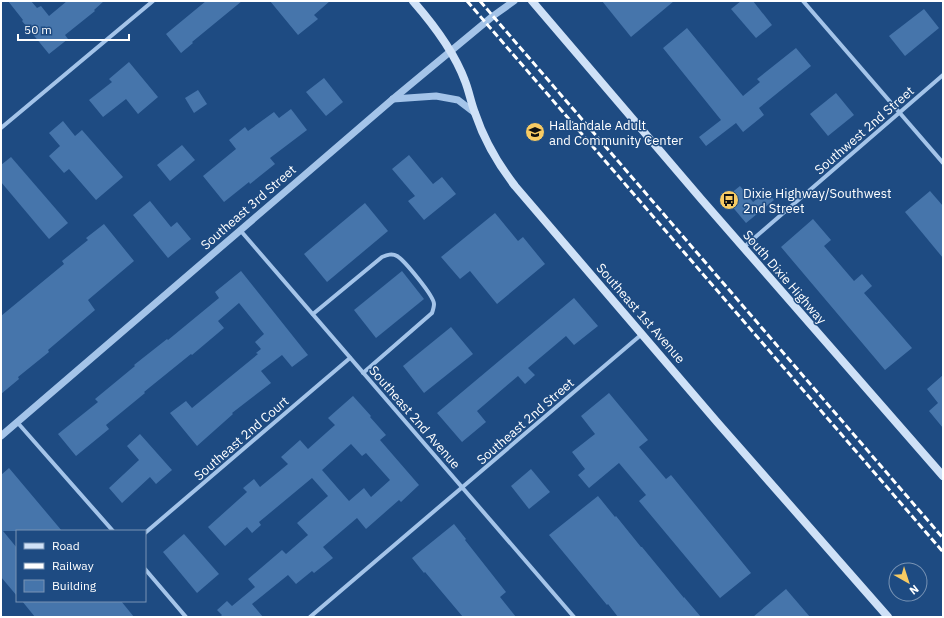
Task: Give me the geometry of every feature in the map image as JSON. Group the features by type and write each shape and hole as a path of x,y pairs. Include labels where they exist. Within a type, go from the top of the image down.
{"main road":[{"name":"Southeast 1st Avenue","path":"413,1 424,13 450,50 465,81 482,133 506,175 886,616"},
{"name":"South Dixie Highway","path":"532,1 943,476"}],"street":[{"path":"1,128 153,1"},
{"name":"Southeast 3rd Street","path":"1,436 450,50 514,1"},
{"path":"803,1 943,163"},
{"name":"Southwest 2nd Street","path":"744,247 943,75"},
{"path":"393,99 436,96 458,100 475,113"},
{"name":"Southeast 2nd Avenue","path":"240,230 574,617"},
{"path":"313,314 382,257 389,254 395,255 410,268 431,296 434,304 432,313 363,373"},
{"name":"Southeast 2nd Street","path":"310,617 316,615 643,334"},
{"name":"Southeast 2nd Court","path":"146,532 350,358"},
{"path":"18,422 112,530"},
{"path":"146,570 186,617"}],"building":[{"path":"8,1 31,1 37,8 41,6 49,16 67,1 104,1 94,10 95,11 65,35 68,39 49,54"},
{"path":"206,1 242,1 192,42 193,43 181,53 166,34"},
{"path":"270,1 330,1 314,15 318,19 298,35"},
{"path":"602,1 674,1 631,37"},
{"path":"741,1 753,1 772,25 756,38 731,9"},
{"path":"924,9 939,28 905,56 889,36"},
{"path":"687,28 743,96 760,82 757,79 796,48 811,66 759,108 764,115 743,132 736,123 706,146 699,137 721,120 663,48"},
{"path":"129,62 158,97 138,114 126,99 103,117 89,100 112,82 109,79"},
{"path":"324,78 343,102 326,116 306,92"},
{"path":"198,90 207,104 194,113 185,98"},
{"path":"836,93 854,115 828,136 810,114"},
{"path":"291,109 307,130 270,158 275,164 224,202 203,176 236,149 229,140 245,127 248,131 274,112 279,118"},
{"path":"63,121 75,136 82,130 123,177 96,200 69,169 64,173 49,156 60,146 49,133"},
{"path":"182,145 195,160 170,181 157,165"},
{"path":"409,155 433,184 442,177 456,194 424,220 408,201 415,196 392,169"},
{"path":"11,157 68,223 49,239 1,182 1,165"},
{"path":"740,186 753,202 767,191 774,200 746,223 725,198"},
{"path":"930,191 943,206 943,258 905,212"},
{"path":"150,201 171,227 177,222 191,239 168,258 133,215"},
{"path":"365,203 388,231 327,282 304,254"},
{"path":"495,213 518,241 523,237 545,264 497,304 470,271 460,279 441,257"},
{"path":"813,219 831,240 824,246 854,281 862,274 872,286 864,293 912,348 885,370 781,247"},
{"path":"104,224 134,261 88,300 95,310 48,350 49,352 18,377 19,379 1,394 1,316 64,264 62,261 88,240 86,238"},
{"path":"241,271 308,355 292,367 282,355 261,371 271,383 232,413 233,414 197,446 170,413 186,401 192,408 258,354 256,353 261,349 255,342 264,334 239,303 218,321 224,328 144,392 145,393 106,425 109,429 76,456 58,434 98,402 95,399 135,366 134,365 167,339 168,340 219,298 215,292"},
{"path":"402,271 424,299 376,338 354,310"},
{"path":"574,298 598,326 574,345 566,336 528,368 535,375 525,384 518,376 477,411 486,422 462,442 437,413"},
{"path":"451,327 473,354 424,393 403,366"},
{"path":"943,375 943,428 929,411 938,403 927,389"},
{"path":"609,393 648,440 639,447 666,479 671,475 751,573 720,598 639,501 646,495 619,463 589,488 578,475 585,469 572,452 595,434 581,416"},
{"path":"353,396 386,435 380,440 419,485 401,502 399,500 366,529 357,518 323,547 333,558 314,573 312,571 296,584 288,575 252,604 263,617 220,617 222,615 217,610 227,601 232,606 255,587 248,579 282,550 286,554 308,535 297,523 328,496 312,478 259,522 261,525 252,533 247,527 225,546 208,527 247,492 243,488 254,479 260,487 288,464 281,457 300,440 308,449 335,425 328,418","holes":["351,444 362,456 366,453 390,480 371,497 364,488 349,501 322,470"]},
{"path":"140,434 172,470 156,484 150,477 122,503 109,488 139,460 127,446"},
{"path":"9,468 61,530 3,531 16,547 16,595 1,577 1,475"},
{"path":"531,469 550,492 529,509 511,486"},
{"path":"598,496 701,617 618,617 608,604 607,605 549,535"},
{"path":"454,524 506,592 500,597 516,617 463,617 412,558"},
{"path":"184,534 219,574 197,593 163,552"},
{"path":"786,589 810,617 753,617"},
{"path":"23,602 122,602 134,617 35,617"}],"railway":[{"path":"467,1 943,552"},
{"path":"480,1 943,538"}],"place":[{"name":"Hallandale Adult and Community Center","path":"535,132"},
{"name":"Dixie Highway/Southwest 2nd Street","path":"729,200"}]}
